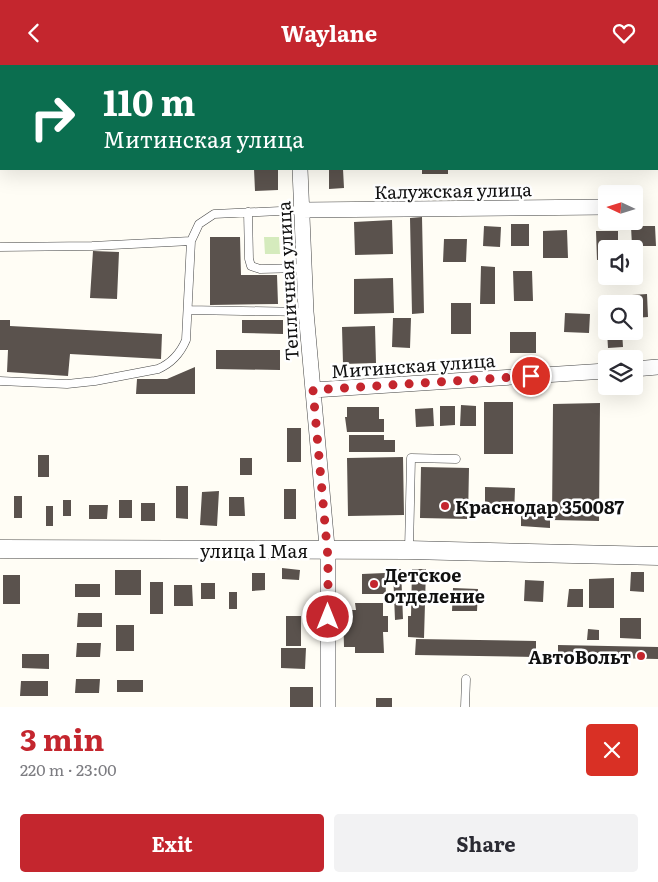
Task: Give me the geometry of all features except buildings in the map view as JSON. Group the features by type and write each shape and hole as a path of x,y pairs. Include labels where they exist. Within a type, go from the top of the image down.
{"street":[{"name":"Тепличная улица","path":"300,170 306,312 327,551 328,707"},
{"name":"Калужская улица","path":"301,210 598,207"},
{"path":"643,368 658,367"},
{"name":"Митинская улица","path":"313,396 598,372"},
{"name":"улица 1 Мая","path":"0,549 409,550 658,556"}],"lane":[{"path":"0,381 67,384 158,369 167,365 182,350 186,340 191,241 199,224 214,214 301,210"},
{"path":"248,212 249,259 252,266 260,269 303,269"},
{"path":"0,247 84,246 191,241"},
{"path":"188,310 306,312"},
{"path":"409,550 411,458 456,459"},
{"path":"466,679 466,707"}],"green space":[{"path":"264,237 279,237 280,254 265,254"}],"place":[{"name":"Краснодар 350087","path":"445,506"},
{"name":"Детское отделение","path":"374,584"},
{"name":"АвтоВольт","path":"641,656"}],"route":[{"path":"328,617 328,558 313,390 531,376"}]}
